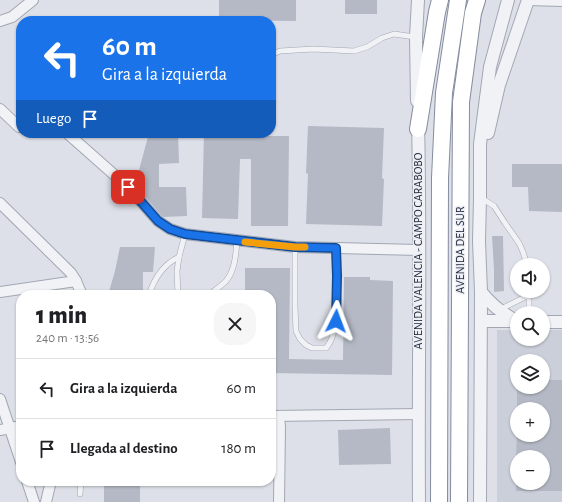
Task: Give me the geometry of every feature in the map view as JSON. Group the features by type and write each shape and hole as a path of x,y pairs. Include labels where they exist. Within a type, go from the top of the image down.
{"highway":[{"path":"418,129 440,0"},
{"name":"AVENIDA DEL SUR","path":"439,502 440,178 442,124 444,93 458,0"},
{"name":"AVENIDA DEL SUR","path":"459,502 461,102 473,13 477,0"}],"street":[{"path":"0,21 12,17 33,0"},
{"name":"AVENIDA VALENCIA - CAMPO CARABOBO","path":"418,0 416,37 419,250 419,502"},
{"path":"480,502 480,144 490,67 508,0"},
{"path":"480,167 499,85 528,0 562,1"},
{"path":"0,109 16,124"},
{"path":"73,138 128,187 158,221 170,229 185,234 295,247 419,250"},
{"path":"0,203 71,273 80,290"},
{"path":"0,292 76,281"},
{"path":"481,292 499,310 510,317"},
{"path":"481,321 510,321"},
{"path":"550,322 562,322"},
{"path":"0,399 5,429 16,452"},
{"path":"276,416 418,414"},
{"path":"5,429 16,427"},
{"path":"276,427 279,502"},
{"path":"29,486 34,502"},
{"path":"46,502 50,486"}],"lane":[{"path":"276,53 280,51 313,49 354,51 367,47 382,38 394,34 416,37"},
{"path":"480,198 494,206 519,243 525,258"},
{"path":"178,290 177,271 185,234"},
{"path":"215,290 227,280 233,268 237,241"},
{"path":"295,247 296,331 300,339 312,348 326,348 331,342 334,331 337,276 336,248"},
{"path":"151,290 159,272 172,260 179,257"},
{"path":"499,310 520,298"},
{"path":"80,494 81,486"}],"shaded area":[{"path":"497,330 510,330 510,346 550,346 550,330 562,330 562,502 497,502"}],"building":[{"path":"219,0 296,0 296,21 276,21 276,16 219,16"},
{"path":"345,0 377,0 377,14 345,14"},
{"path":"308,126 384,128 382,226 306,224"},
{"path":"276,136 289,136 288,226 251,226 251,159 240,159 238,219 202,218 204,138 276,138"},
{"path":"148,138 178,138 179,163 159,164 159,187 186,187 187,216 163,217 135,185"},
{"path":"512,164 562,164 562,212 529,211 528,187 512,187"},
{"path":"492,236 503,236 504,291 494,292"},
{"path":"120,247 155,247 153,272 143,272 143,290 109,290"},
{"path":"245,268 290,268 289,359 343,360 344,277 370,277 370,280 393,281 392,375 276,373 276,290 245,290"},
{"path":"550,380 562,380 562,491 516,491 550,490 550,450 516,450 517,442 550,442 550,402 517,402 517,394 550,394"},
{"path":"390,428 391,464 339,465 338,430"},
{"path":"104,486 140,486 140,502 104,502"}],"slow traffic":[{"path":"245,242 305,247"}],"route":[{"path":"128,187 158,221 170,229 185,234 295,247 336,248 336,321"}]}
